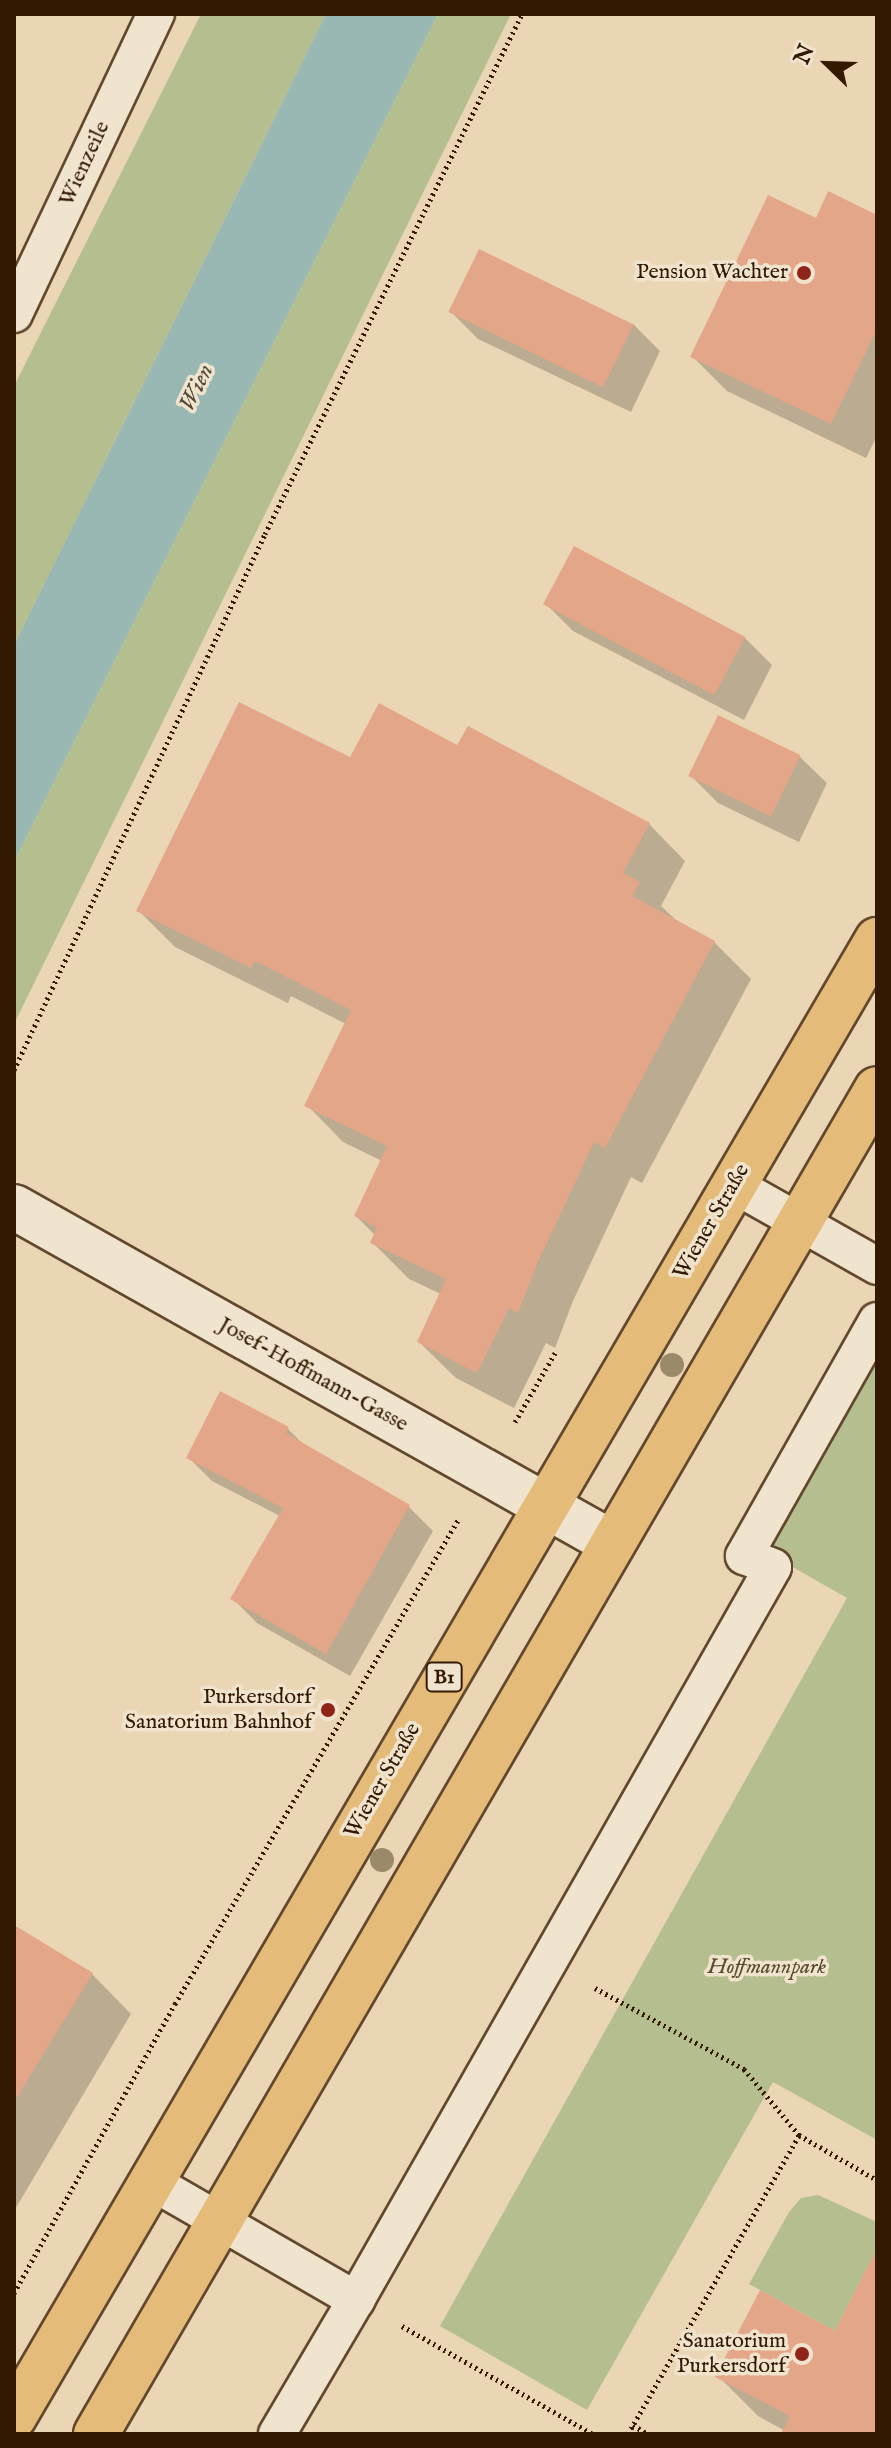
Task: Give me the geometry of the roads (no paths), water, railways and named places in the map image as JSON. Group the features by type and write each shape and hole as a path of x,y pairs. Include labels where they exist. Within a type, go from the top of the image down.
{"main road":[{"name":"Wiener Straße","path":"14,2417 400,1750 547,1507 877,940"},
{"path":"96,2434 877,1089"}],"street":[{"name":"Josef-Hoffmann-Gasse","path":"14,1207 612,1543"}],"lane":[{"name":"Wienzeile","path":"14,314 156,14"},
{"path":"734,1185 877,1266"},
{"path":"277,2434 773,1567 744,1556 877,1321"},
{"path":"152,2182 356,2300"}],"water":[{"name":"Wien","path":"326,14 438,14 14,862 14,645"}],"place":[{"name":"Pension Wachter","path":"804,273"},
{"name":"Purkersdorf Sanatorium Bahnhof","path":"328,1710"},
{"name":"Sanatorium Purkersdorf","path":"802,2354"}],"park label":[{"name":"Hoffmannpark","path":"767,1968"}]}
